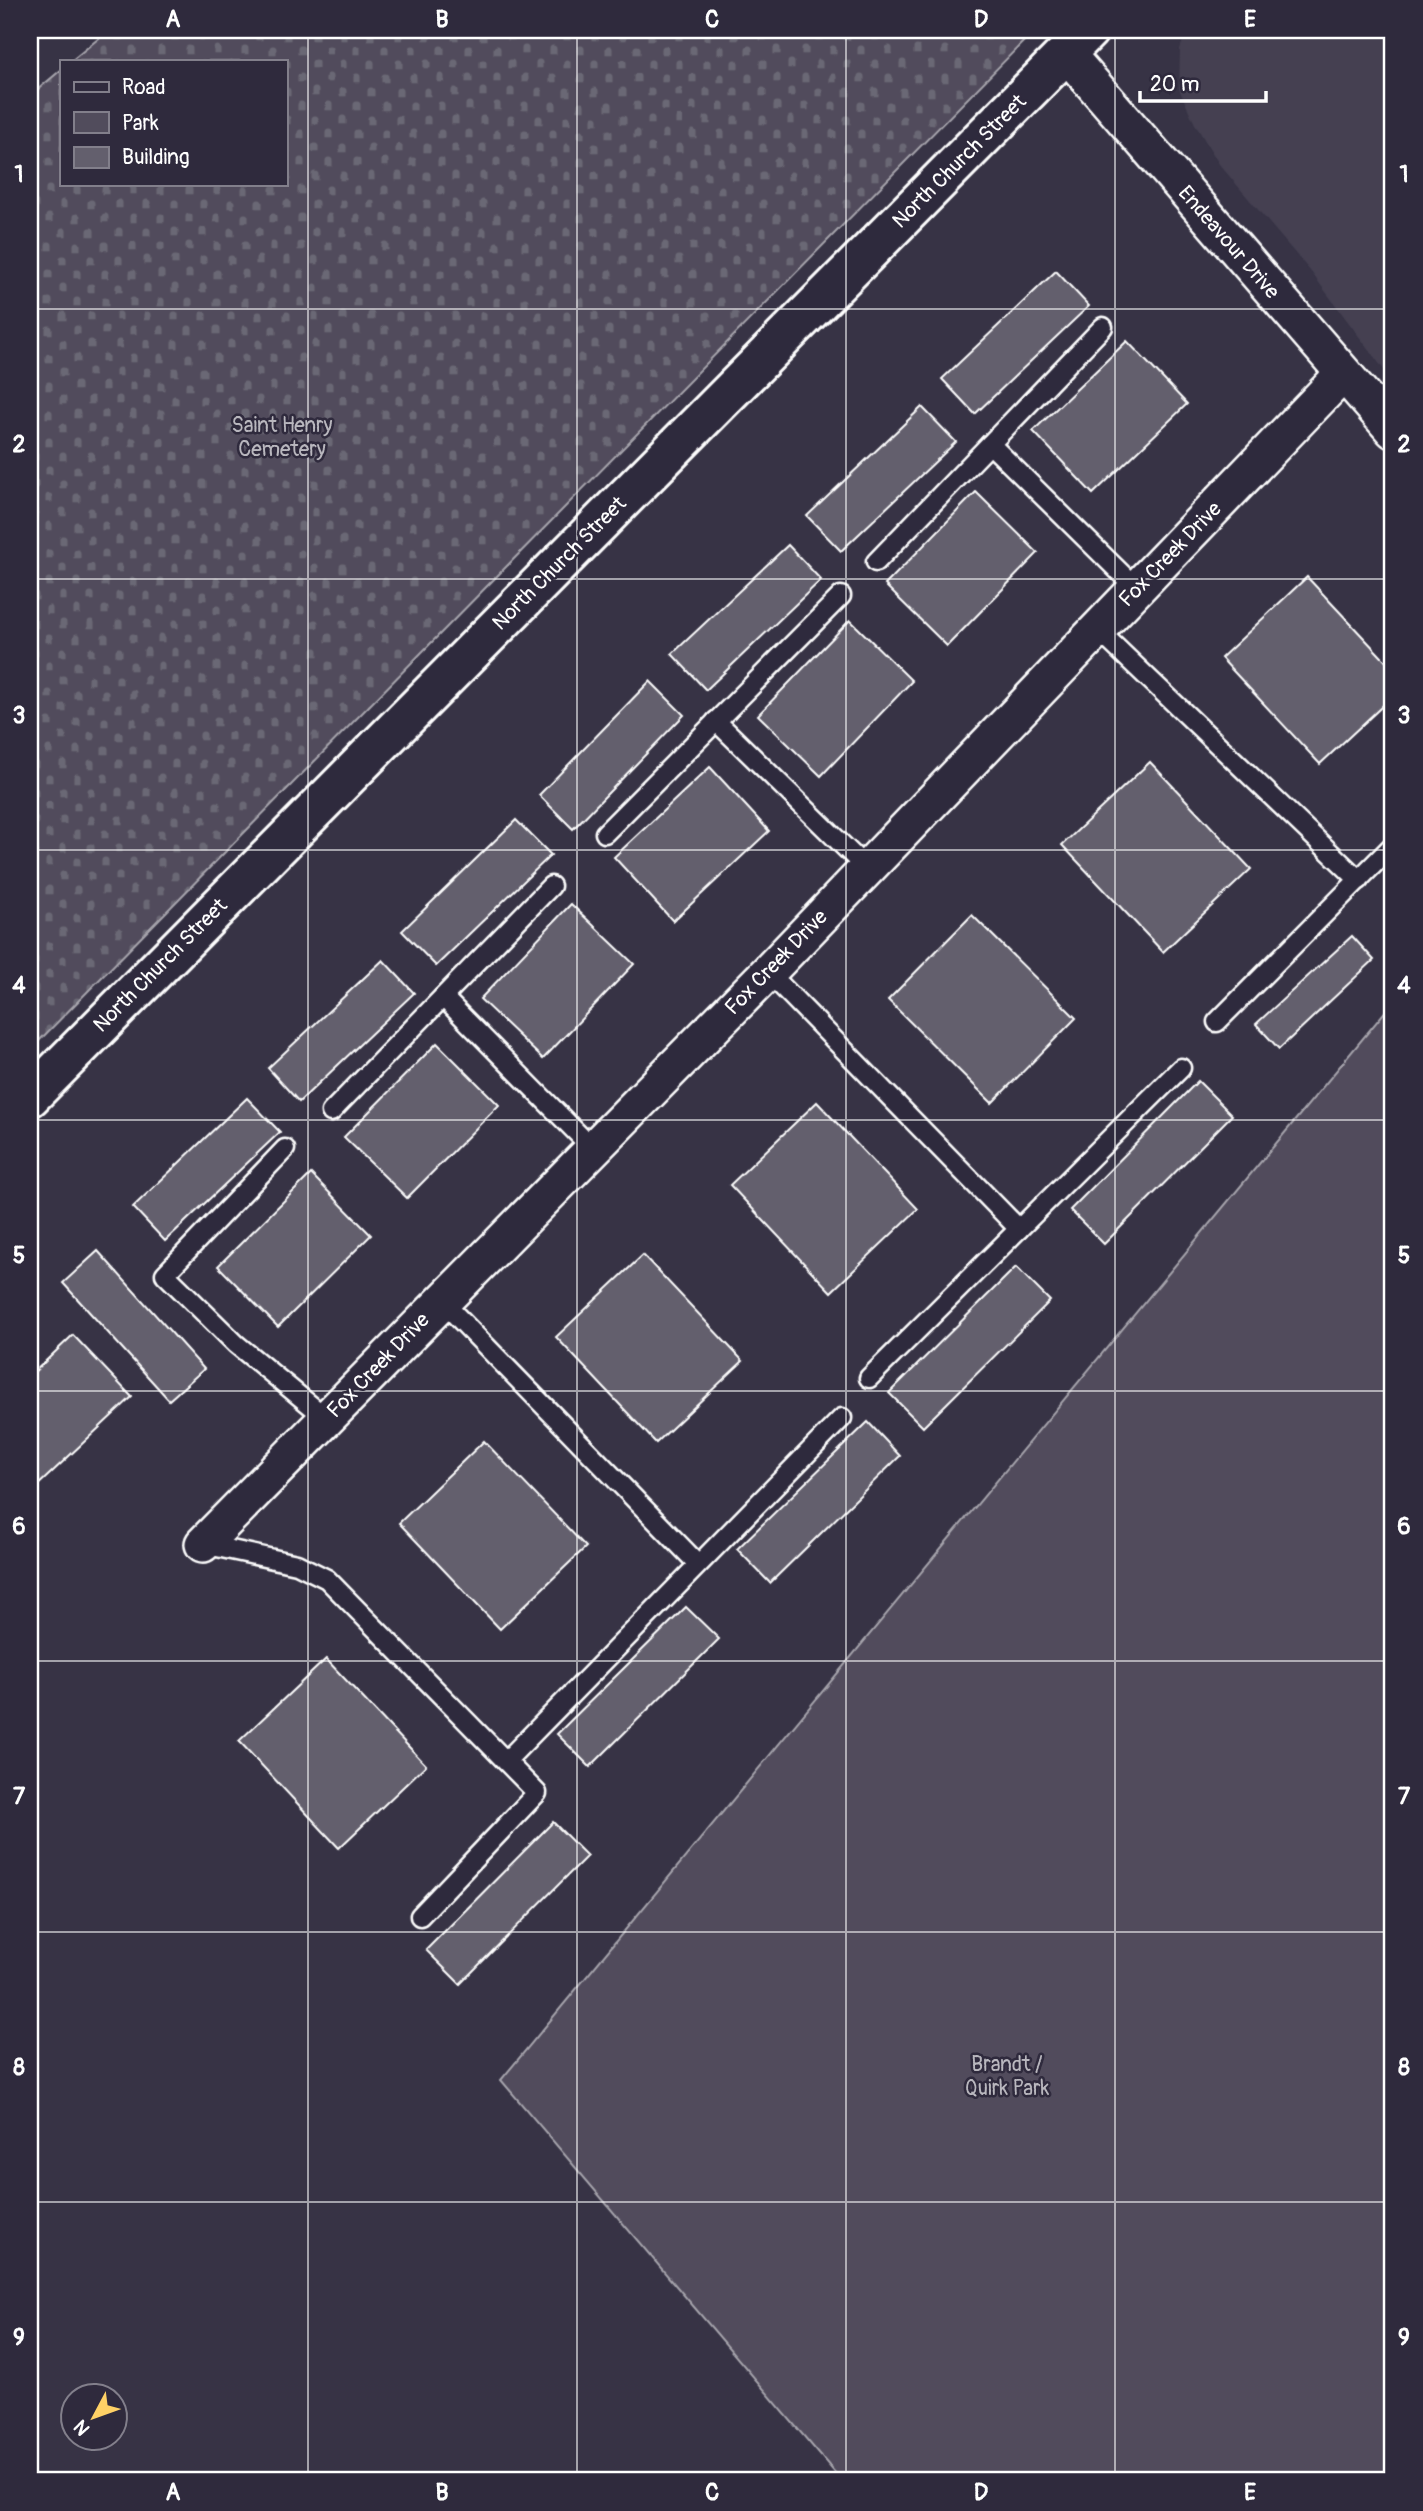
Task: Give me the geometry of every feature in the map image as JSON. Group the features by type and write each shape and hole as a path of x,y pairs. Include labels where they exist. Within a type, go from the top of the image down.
{"main road":[{"name":"North Church Street","path":"30,1097 1078,42"}],"street":[{"name":"Endeavour Drive","path":"1078,42 1343,374 1393,430"},
{"name":"Fox Creek Drive","path":"203,1544 441,1300 768,972 1343,374"}],"lane":[{"path":"876,562 1103,327"},
{"path":"990,444 1137,589"},
{"path":"605,833 841,596"},
{"path":"1097,629 1359,880"},
{"path":"716,721 867,869"},
{"path":"1217,1022 1393,845"},
{"path":"331,1112 551,886"},
{"path":"768,972 1019,1229"},
{"path":"443,997 592,1148"},
{"path":"869,1378 1181,1068"},
{"path":"285,1149 165,1274 236,1344 326,1418"},
{"path":"441,1300 698,1564"},
{"path":"506,1761 842,1418"},
{"path":"203,1544 297,1564 327,1579 537,1793 420,1916"}],"shaded area":[{"path":"1187,30 1393,30 1393,382 1311,272 1219,164 1195,124 1179,89 1180,49"}],"green space":[{"name":"Saint Henry Cemetery","path":"109,30 1035,30 30,1050 30,96 60,71 60,186 287,186 287,60 72,60"},
{"name":"Brandt / Quirk Park","path":"1393,1002 1393,2481 842,2481 501,2080"}],"building":[{"path":"1056,271 1089,306 975,414 942,379"},
{"path":"1127,341 1187,404 1093,494 1033,431"},
{"path":"922,407 956,442 841,551 807,516"},
{"path":"976,492 1038,553 947,646 885,585"},
{"path":"788,545 821,580 706,690 672,654"},
{"path":"1307,577 1393,669 1393,696 1320,764 1221,658"},
{"path":"850,620 912,681 821,776 758,715"},
{"path":"650,681 684,715 573,829 539,795"},
{"path":"1150,762 1251,869 1163,952 1062,845"},
{"path":"710,767 769,831 673,921 614,857"},
{"path":"516,820 551,855 436,966 402,931"},
{"path":"571,904 634,964 543,1059 480,999"},
{"path":"972,915 1076,1018 992,1103 888,1000"},
{"path":"1352,936 1374,960 1279,1049 1256,1024"},
{"path":"383,960 414,993 299,1102 268,1068"},
{"path":"437,1043 499,1105 407,1198 344,1137"},
{"path":"1198,1081 1232,1115 1104,1244 1070,1210"},
{"path":"247,1098 280,1132 165,1241 133,1207"},
{"path":"817,1102 918,1209 831,1292 730,1185"},
{"path":"311,1174 371,1235 278,1327 218,1266"},
{"path":"98,1251 204,1369 169,1400 63,1283"},
{"path":"643,1255 743,1361 656,1443 556,1337"},
{"path":"1016,1267 1050,1301 923,1427 889,1393"},
{"path":"73,1335 132,1397 35,1488 30,1482 30,1376"},
{"path":"868,1422 900,1456 770,1583 737,1549"},
{"path":"484,1441 586,1547 500,1629 399,1523"},
{"path":"686,1607 719,1639 590,1767 557,1734"},
{"path":"326,1659 426,1765 339,1848 239,1741"},
{"path":"553,1822 587,1856 460,1984 426,1950"}],"railway":[{"path":"30,38 40,30"}]}
